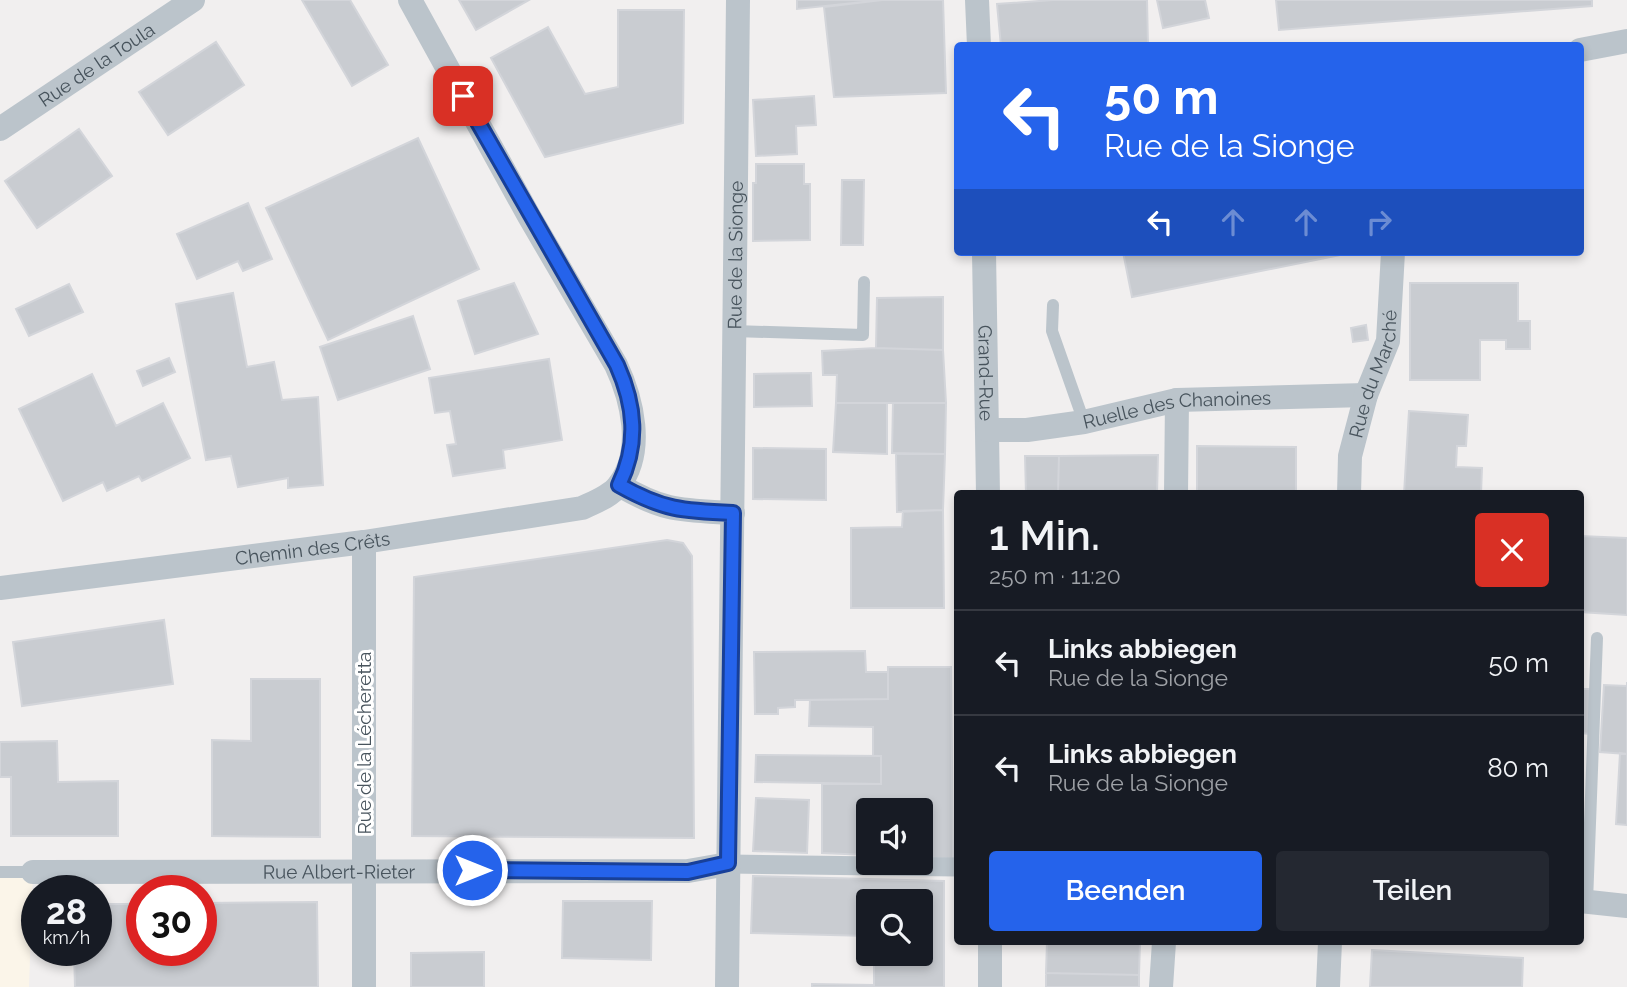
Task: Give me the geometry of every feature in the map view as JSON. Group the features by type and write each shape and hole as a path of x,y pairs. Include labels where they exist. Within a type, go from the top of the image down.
{"street":[{"name":"Rue de la Toula","path":"0,129 193,0"},
{"path":"410,0 529,216 617,365 627,389 634,424 628,467 619,485 652,504 667,508 733,513"},
{"name":"Rue de la Sionge","path":"727,987 738,0"},
{"path":"977,0 979,42"},
{"path":"1584,49 1627,41"},
{"name":"Grand-Rue","path":"984,256 988,490"},
{"name":"Rue du Marché","path":"1349,490 1350,456 1366,395 1388,341 1393,256"},
{"name":"Ruelle des Chanoines","path":"988,430 1027,430 1084,422 1177,400 1366,395"},
{"path":"1176,490 1177,400"},
{"name":"Chemin des Crêts","path":"0,588 364,542 582,508 604,497 619,485"},
{"name":"Rue de la Lécheretta","path":"364,542 364,987"},
{"path":"728,863 954,867"},
{"name":"Rue Albert-Rieter","path":"33,872 688,872 728,863"},
{"path":"1584,902 1627,906"},
{"path":"990,945 990,987"},
{"path":"1161,987 1164,945"},
{"path":"1328,987 1330,945"}],"lane":[{"path":"734,331 863,335 864,282"},
{"path":"1053,305 1052,331 1084,422"},
{"path":"1584,902 1597,638"},
{"path":"0,872 33,872"}],"shaded area":[{"path":"0,868 33,872 33,875 21,875 21,966 30,966 29,987 0,987"}],"building":[{"path":"302,0 350,0 388,65 352,86"},
{"path":"459,0 529,0 476,30"},
{"path":"797,0 882,0 797,9"},
{"path":"882,0 943,0 946,93 834,97 824,7"},
{"path":"1053,0 1147,0 1148,42 1001,42 997,4"},
{"path":"1157,0 1205,0 1209,18 1163,28"},
{"path":"1276,0 1592,0 1592,6 1279,30"},
{"path":"618,10 684,10 683,123 545,157 491,58 548,27 585,94 618,87"},
{"path":"216,42 244,85 168,135 139,92"},
{"path":"814,96 816,125 796,126 797,154 756,156 753,100"},
{"path":"79,129 112,176 37,228 5,181"},
{"path":"418,138 479,269 328,340 266,208"},
{"path":"756,164 804,164 804,184 810,184 810,240 753,241 753,183 756,183"},
{"path":"842,180 864,180 863,245 841,245"},
{"path":"248,203 272,259 243,271 238,261 197,279 177,234"},
{"path":"1124,256 1335,256 1132,297"},
{"path":"514,283 538,334 475,354 458,301"},
{"path":"1410,283 1518,283 1518,321 1530,321 1530,349 1506,349 1506,340 1480,340 1480,380 1410,380"},
{"path":"69,284 83,312 29,336 16,309"},
{"path":"233,293 247,367 274,362 282,400 318,397 323,485 288,488 288,478 238,487 231,456 206,460 176,304"},
{"path":"943,297 943,350 876,348 877,298"},
{"path":"413,316 430,369 338,400 320,347"},
{"path":"1366,325 1368,340 1353,342 1351,328"},
{"path":"876,348 943,350 946,403 836,403 837,375 823,375 822,351"},
{"path":"169,358 175,372 143,386 137,371"},
{"path":"549,359 562,440 503,450 505,468 453,476 447,445 456,444 450,411 435,413 429,378"},
{"path":"811,373 812,406 754,407 754,374"},
{"path":"92,374 116,426 163,403 190,458 142,481 139,476 107,491 103,482 63,501 19,409"},
{"path":"836,403 887,403 887,454 833,452"},
{"path":"893,403 946,403 945,454 892,453"},
{"path":"1409,411 1468,415 1466,446 1457,446 1456,467 1482,468 1481,490 1404,490"},
{"path":"1197,446 1296,447 1296,490 1197,490"},
{"path":"753,448 826,449 826,500 753,499"},
{"path":"896,454 945,454 943,510 897,512"},
{"path":"1158,455 1157,490 1058,490 1059,456"},
{"path":"1025,456 1059,456 1058,490 1026,490"},
{"path":"943,510 944,608 851,608 851,528 902,527 903,511"},
{"path":"1584,536 1627,538 1627,615 1584,612"},
{"path":"667,540 683,543 692,556 694,838 412,836 414,577"},
{"path":"164,620 173,684 22,706 13,642"},
{"path":"865,651 866,672 888,672 888,699 795,700 795,707 778,708 778,714 755,714 754,652"},
{"path":"888,667 951,667 953,859 933,858 933,798 856,798 856,854 822,853 822,783 881,784 881,756 873,756 873,727 809,726 810,700 888,699"},
{"path":"251,679 320,679 320,837 212,836 212,740 251,741"},
{"path":"1604,685 1627,686 1627,754 1600,752"},
{"path":"1584,689 1591,689 1590,734 1584,733"},
{"path":"57,741 58,782 118,781 118,836 11,836 11,777 0,777 0,742"},
{"path":"1620,753 1627,754 1627,825 1616,824"},
{"path":"756,755 881,756 881,784 755,782"},
{"path":"756,798 809,800 807,853 753,851"},
{"path":"753,876 944,881 944,987 812,987 812,984 874,985 874,966 933,966 933,889 856,889 856,936 751,933"},
{"path":"563,901 652,901 651,960 562,958"},
{"path":"317,902 318,987 75,987 74,966 112,966 112,904 126,904 126,966 217,966 217,903"},
{"path":"1047,945 1140,945 1139,975 1046,973"},
{"path":"1372,950 1523,958 1522,987 1370,987"},
{"path":"484,952 484,987 411,987 411,953"},
{"path":"1046,973 1139,975 1139,987 1046,987"}],"route":[{"path":"463,96 529,216 617,365 627,389 634,424 628,467 619,485 652,504 667,508 733,513 728,863 688,872 472,870"}]}
